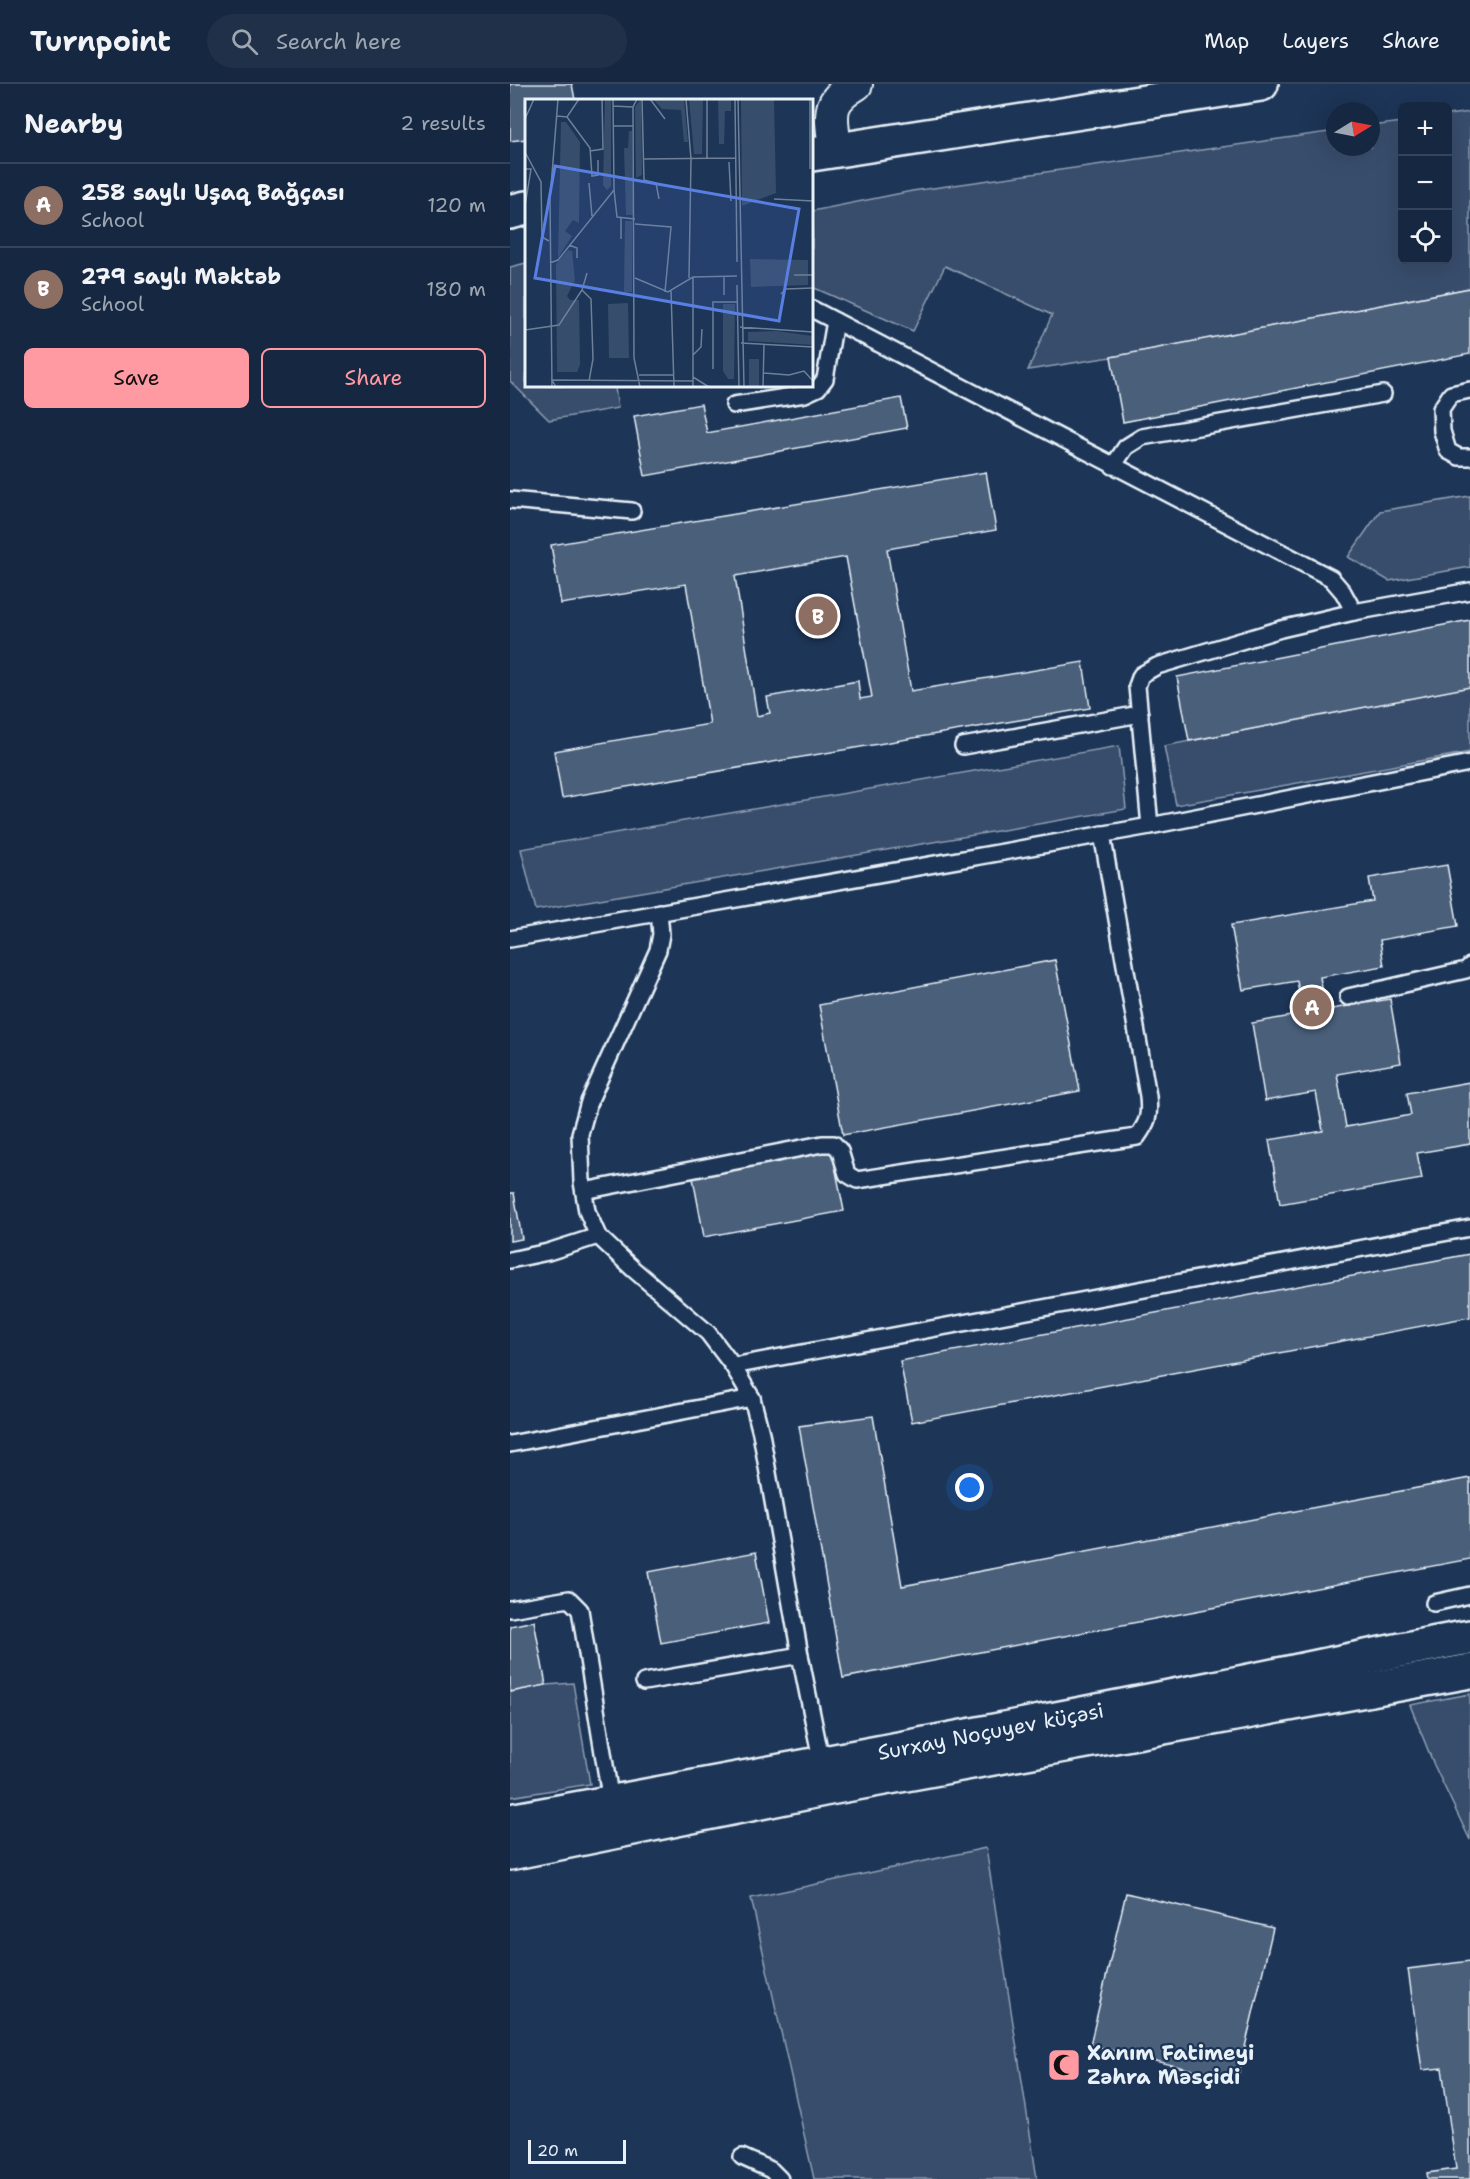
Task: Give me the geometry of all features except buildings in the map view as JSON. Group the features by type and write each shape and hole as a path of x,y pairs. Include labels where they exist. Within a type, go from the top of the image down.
{"street":[{"path":"856,84 841,93 831,111 823,152 1260,84"},
{"path":"510,212 525,208"},
{"name":"Surxay Noçuyev küçəsi","path":"510,1821 822,1764 1470,1636"},
{"name":"Surxay Noçuyev küçəsi","path":"510,1853 824,1789 1470,1671"}],"lane":[{"path":"813,310 1331,578 1343,592 1354,612"},
{"path":"735,405 806,394 818,388 825,379 836,321"},
{"path":"1470,390 1451,394 1441,409 1442,431 1448,451 1458,457 1470,457"},
{"path":"1113,466 1126,447 1142,437 1383,394"},
{"path":"510,500 632,511"},
{"path":"1150,826 1137,686 1141,675 1157,666 1281,629 1354,612 1470,591"},
{"path":"963,746 1140,714"},
{"path":"510,939 1150,826 1470,764"},
{"path":"584,1191 822,1144 834,1144 840,1151 847,1174 857,1180 1137,1137 1150,1114 1149,1105 1101,834"},
{"path":"659,912 661,934 658,950 589,1102 580,1134 587,1211 598,1236 708,1333 733,1366 752,1398 761,1433 800,1655 822,1764"},
{"path":"1348,997 1466,970 1470,966"},
{"path":"733,1366 1470,1228"},
{"path":"510,1260 548,1252 598,1236"},
{"path":"510,1444 752,1398"},
{"path":"1434,1603 1470,1595"},
{"path":"510,1609 569,1599 580,1610 611,1802"},
{"path":"644,1683 800,1655"},
{"path":"742,2157 771,2170 780,2179"}],"shaded area":[{"path":"1470,112 1470,288 1111,357 1028,370 1052,315 945,266 913,331 813,287 813,211 912,191 1326,132 1326,156 1380,156 1380,125 1398,123 1398,264 1452,264 1452,114"},
{"path":"525,263 525,387 622,387 615,388 618,408 549,420 510,381 510,267"},
{"path":"1470,496 1470,567 1389,581 1348,557 1380,511"},
{"path":"1470,687 1470,752 1176,805 1164,746"},
{"path":"1119,746 1126,809 536,910 521,849"},
{"path":"573,1683 590,1784 510,1797 510,1692 546,1685"},
{"path":"1470,1694 1470,1840 1434,1765 1410,1705"},
{"path":"986,1848 1037,2179 814,2179 751,1898"}],"place":[{"name":"279 saylı Məktəb","path":"818,616"},
{"name":"258 saylı Uşaq Bağçası","path":"1312,1007"},
{"name":"Xanım Fatimeyi Zəhra Məsçidi","path":"1064,2065"}]}
